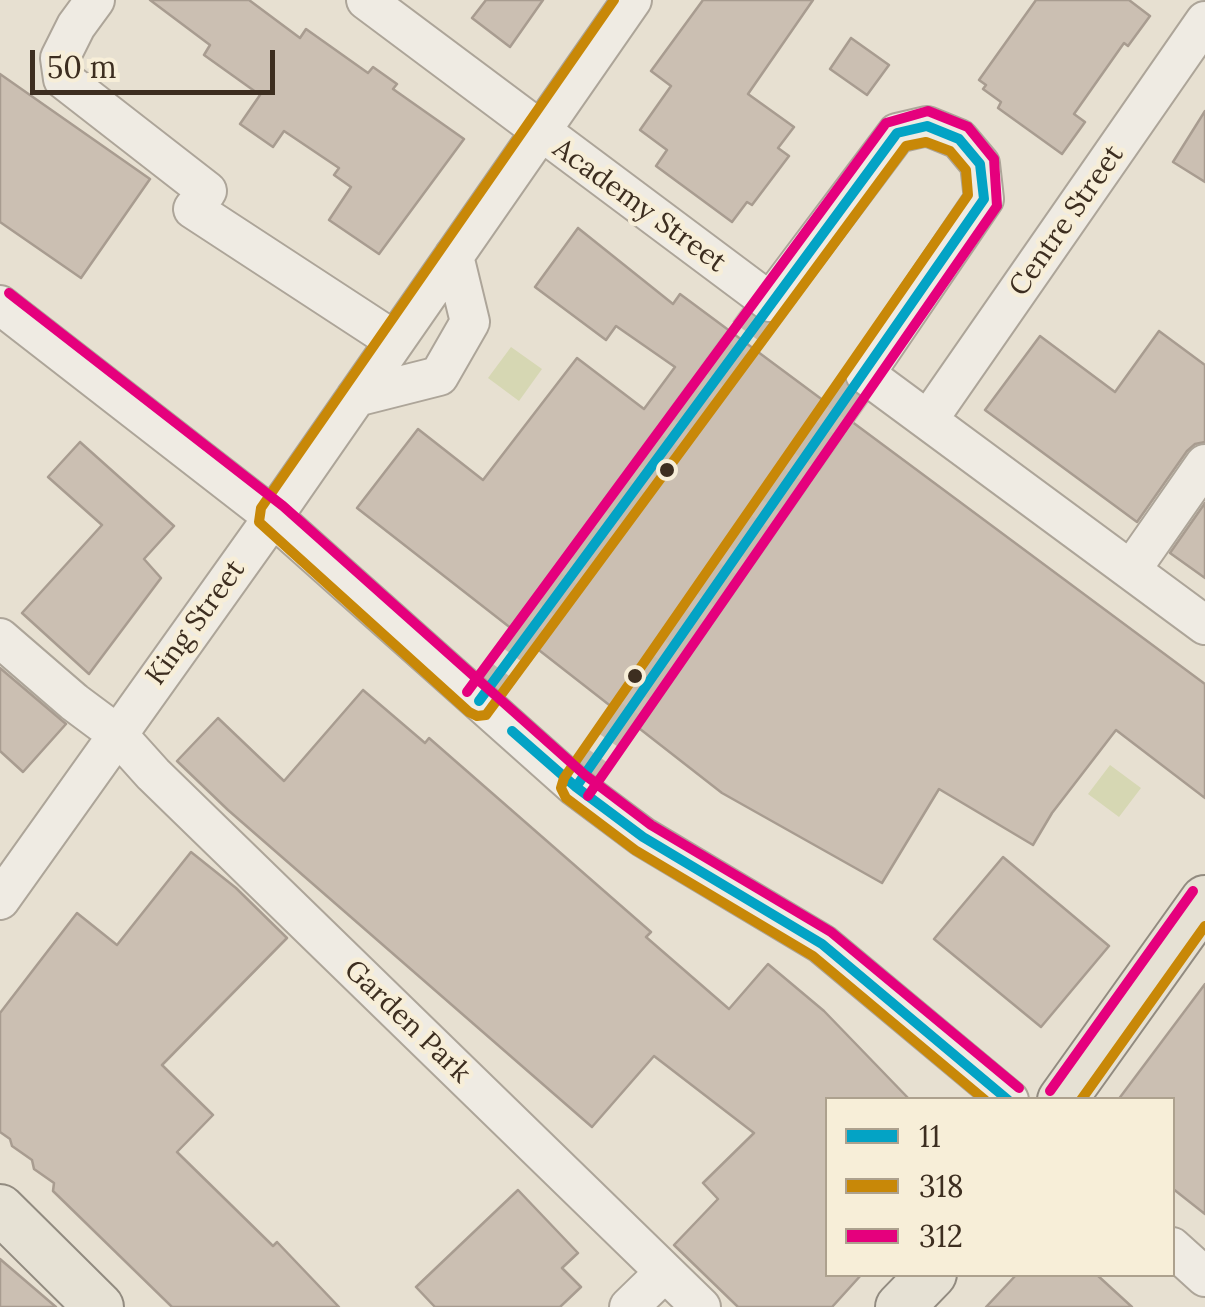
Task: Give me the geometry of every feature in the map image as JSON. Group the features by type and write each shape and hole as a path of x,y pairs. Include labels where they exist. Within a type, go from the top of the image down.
{"main road":[{"path":"1064,1097 1205,900"},
{"path":"0,1209 99,1307"},
{"path":"900,1307 929,1277"}],"street":[{"path":"95,0 60,58 63,79 207,191 194,208 395,341"},
{"name":"Academy Street","path":"366,0 770,302 898,133 927,126 959,139 980,164 984,199 865,374 928,420"},
{"name":"King Street","path":"0,900 273,517 632,0"},
{"name":"Centre Street","path":"928,420 1205,21"},
{"path":"356,397 439,376 470,322 454,256"},
{"path":"0,305 273,517 576,787 643,837 822,944 1005,1097"},
{"path":"928,420 1205,625"},
{"path":"1131,570 1205,464"},
{"name":"Garden Park","path":"0,638 116,734 701,1307"},
{"path":"1175,1250 1205,1277"},
{"path":"629,1307 664,1273"}],"green space":[{"path":"511,347 542,369 519,401 488,378"},
{"path":"1110,765 1141,788 1119,817 1088,794"}],"building":[{"path":"150,0 249,0 300,38 306,29 368,73 373,67 397,84 393,89 464,139 379,254 329,220 351,187 334,175 339,168 284,131 273,147 240,124 260,95 204,55 210,45"},
{"path":"486,0 543,0 510,47 472,18"},
{"path":"703,0 813,0 748,94 794,127 778,148 789,156 752,205 747,202 732,222 656,166 667,150 640,130 671,86 651,71"},
{"path":"1036,0 1129,0 1150,16 1128,46 1124,43 1074,114 1085,122 1062,154 998,108 1001,102 983,89 986,85 979,80"},
{"path":"851,38 889,65 867,95 830,69"},
{"path":"0,74 150,179 81,278 0,222"},
{"path":"1205,111 1205,182 1173,162"},
{"path":"578,228 673,304 680,294 1205,684 1205,798 1116,730 1052,813 1033,845 939,789 882,883 722,793 357,508 418,429 483,480 577,358 644,409 675,367 616,326 606,340 535,287"},
{"path":"1159,331 1205,365 1205,442 1187,451 1137,522 985,410 1040,336 1115,392"},
{"path":"80,442 174,526 144,559 161,578 89,674 22,613 102,525 48,477"},
{"path":"1205,503 1205,578 1170,553"},
{"path":"0,668 66,724 23,772 0,751"},
{"path":"363,690 425,743 429,738 651,932 646,937 729,1009 768,964 824,1011 907,1097 825,1097 825,1277 859,1277 832,1307 738,1307 674,1245 718,1199 703,1183 754,1133 654,1056 592,1127 228,810 177,761 218,718 284,781"},
{"path":"191,852 236,888 287,938 162,1065 213,1115 177,1152 273,1246 277,1242 339,1307 172,1307 53,1191 54,1183 34,1169 32,1160 0,1132 0,1013 77,913 117,945"},
{"path":"1003,857 1109,946 1041,1027 934,939"},
{"path":"1205,984 1205,1214 1175,1190 1175,1097 1120,1097"},
{"path":"518,1190 578,1253 562,1268 581,1287 560,1307 435,1307 416,1287"},
{"path":"0,1259 56,1307 0,1307"},
{"path":"1014,1277 1099,1277 1132,1307 986,1307"}],"tunnel":[{"path":"479,701 770,302"},
{"path":"576,787 865,374"}],"transit line":[{"name":"318","path":"614,0 261,508 259,522 469,712 486,715 906,146 926,142 950,151 966,170 968,195 564,778 561,788 566,798 635,850 813,956 981,1097"},
{"name":"312","path":"467,692 886,123 928,111 968,127 994,159 997,206 588,796"},
{"name":"11","path":"479,701 897,133 927,126 959,139 980,164 984,199 576,787"},
{"name":"312","path":"9,293 283,506 585,775 651,825 831,932 1019,1088"},
{"name":"11","path":"512,731 576,787 643,837 822,944 1004,1097"},
{"name":"312","path":"1050,1091 1193,891"},
{"name":"318","path":"1083,1097 1205,926"}]}
